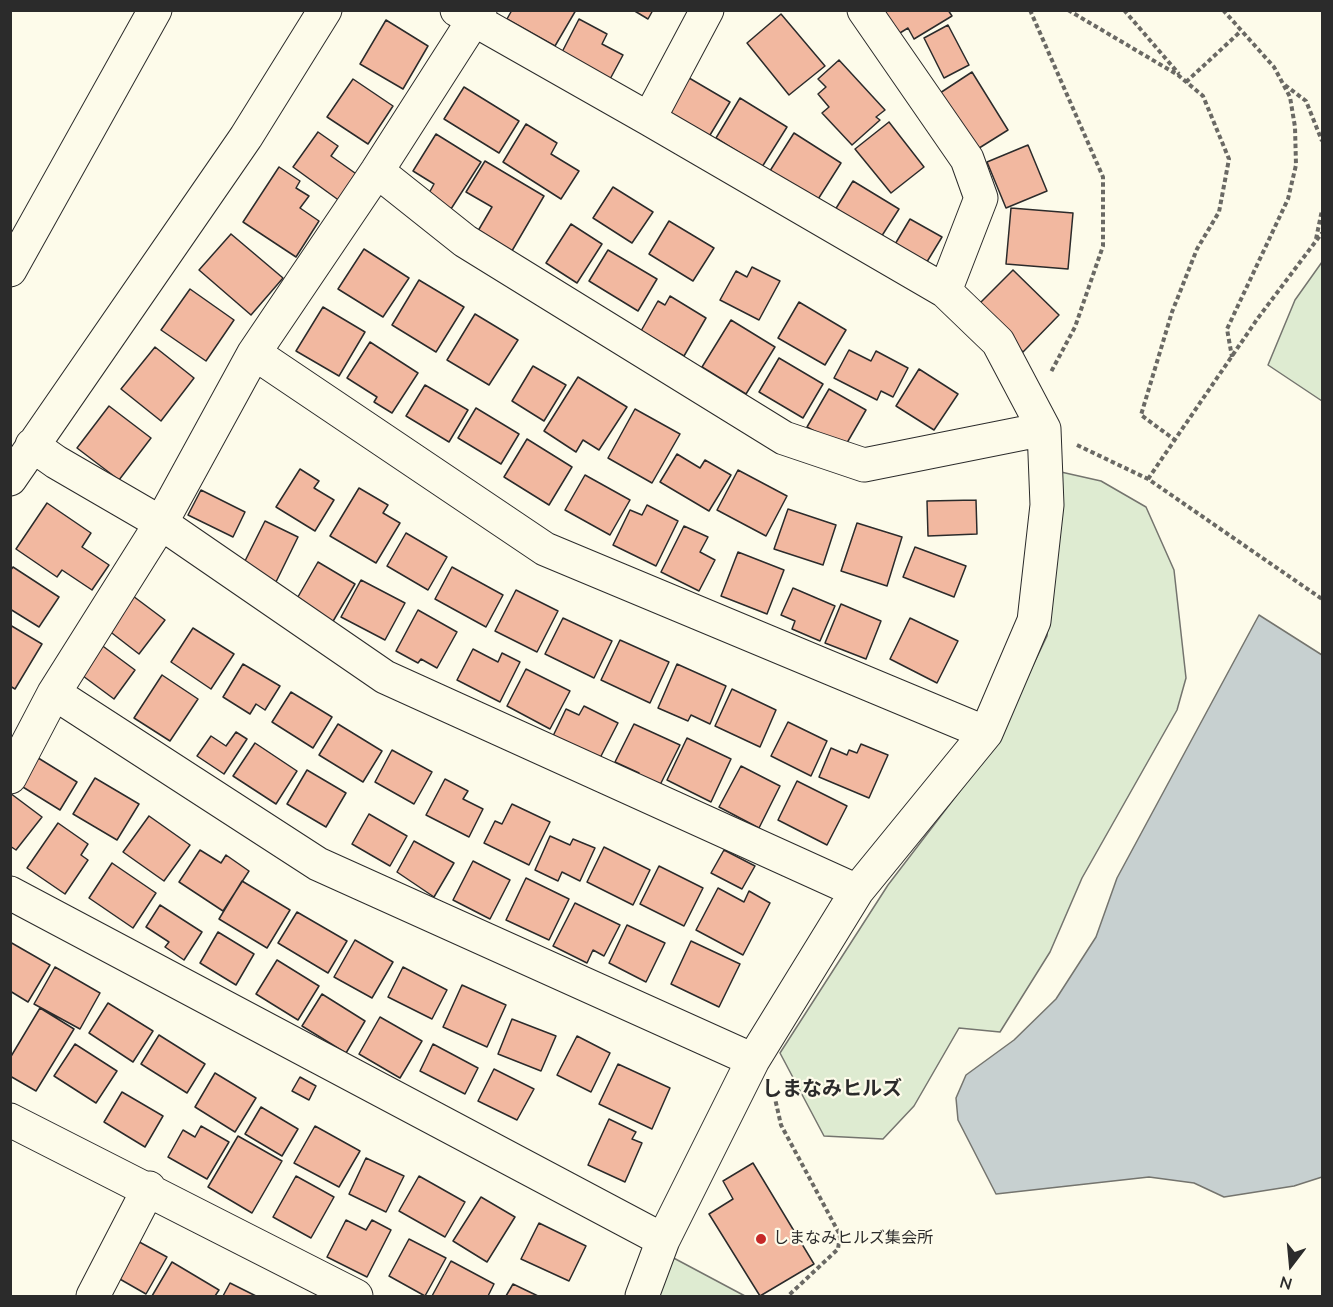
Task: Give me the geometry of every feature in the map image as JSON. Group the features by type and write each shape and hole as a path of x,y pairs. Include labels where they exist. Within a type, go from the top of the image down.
{"main road":[{"path":"10,270 155,10"},
{"path":"10,479 246,137 325,10"},
{"path":"649,118 707,10"},
{"path":"864,10 967,159 981,198 945,291"},
{"path":"10,777 54,693 161,523 254,353 377,171 470,14 945,291 998,342 1039,418 1047,505 1034,621 986,733 857,891 753,1060 663,1240 642,1296"},
{"path":"377,171 465,241 784,438 864,465 1039,418"},
{"path":"254,353 545,549 986,733"},
{"path":"32,445 56,462 161,523 385,677 857,891"},
{"path":"54,693 318,864 753,1060"},
{"path":"10,893 663,1240"},
{"path":"10,1120 149,1188 356,1296"},
{"path":"93,1296 149,1188"}],"path":[{"path":"1030,10 1103,177 1103,246 1075,327 1039,418 1148,479 1323,599"},
{"path":"1068,10 1186,82 1203,96 1229,159 1219,212 1197,249 1172,312 1141,415 1174,440"},
{"path":"1124,10 1186,82"},
{"path":"1223,10 1274,67 1290,97 1295,127 1296,165 1288,199 1227,329 1232,357"},
{"path":"1186,82 1241,31"},
{"path":"1282,83 1306,101 1323,141"},
{"path":"1316,242 1323,210"},
{"path":"1148,479 1232,357 1323,233"},
{"path":"753,1060 775,1096 781,1125 840,1235 838,1249 788,1296"}],"green space":[{"path":"1322,262 1322,401 1268,365 1295,300"},
{"path":"1061,472 1101,481 1146,507 1174,570 1186,678 1177,710 1082,878 1050,952 1000,1032 959,1028 914,1106 883,1139 824,1136 780,1053 888,885 995,745 1047,636"},
{"path":"668,1255 745,1296 654,1296"}],"shaded area":[{"path":"1259,615 1322,655 1322,1177 1294,1186 1224,1197 1194,1183 1149,1177 996,1194 958,1120 956,1098 966,1075 1014,1040 1056,999 1096,937 1117,878"}],"building":[{"path":"512,10 576,10 555,46 507,19"},
{"path":"633,10 653,10 648,19"},
{"path":"879,10 948,10 952,16 914,39 908,28 895,36"},
{"path":"781,14 825,66 789,95 747,43"},
{"path":"579,19 607,34 602,44 623,55 609,81 560,56"},
{"path":"386,20 428,46 403,89 360,64"},
{"path":"948,25 969,65 944,78 924,38"},
{"path":"839,60 885,110 876,117 880,120 852,145 822,113 829,107 818,94 826,87 818,79"},
{"path":"972,72 1008,130 976,150 940,93"},
{"path":"684,75 730,102 707,140 662,112"},
{"path":"353,79 393,106 368,144 327,117"},
{"path":"464,87 519,121 499,153 444,119"},
{"path":"740,98 787,127 762,167 716,138"},
{"path":"889,122 924,167 891,193 855,149"},
{"path":"526,124 557,143 551,154 579,171 561,199 503,162"},
{"path":"318,132 338,146 331,156 362,178 344,204 293,167"},
{"path":"794,133 841,163 815,204 768,174"},
{"path":"436,134 481,162 451,209 428,195 434,184 413,171"},
{"path":"1028,145 1047,191 1006,208 987,162"},
{"path":"485,161 544,196 509,256 475,236 492,207 466,192"},
{"path":"279,167 300,181 296,188 309,196 300,208 319,221 296,257 243,222"},
{"path":"853,181 899,209 876,245 830,218"},
{"path":"613,187 653,212 632,243 593,218"},
{"path":"1011,208 1073,213 1068,269 1006,264"},
{"path":"910,219 942,237 922,270 891,251"},
{"path":"669,221 714,248 693,281 649,254"},
{"path":"571,224 602,244 577,283 546,263"},
{"path":"231,234 283,278 251,315 199,270"},
{"path":"364,249 409,278 383,317 338,289"},
{"path":"608,250 657,279 638,311 589,281"},
{"path":"752,267 780,281 759,320 720,300 736,271 747,277"},
{"path":"1013,270 1059,315 1023,352 976,307"},
{"path":"419,280 464,307 436,352 392,325"},
{"path":"190,289 234,320 206,361 161,330"},
{"path":"670,296 706,318 684,356 641,331 658,301 665,305"},
{"path":"799,302 846,330 825,365 778,338"},
{"path":"323,307 365,332 339,376 296,351"},
{"path":"475,314 518,340 489,385 447,360"},
{"path":"731,320 775,347 746,394 702,367"},
{"path":"370,342 418,373 392,413 374,402 377,397 347,378"},
{"path":"155,347 194,378 161,421 121,389"},
{"path":"849,350 871,361 876,351 908,368 893,397 881,391 877,400 834,378"},
{"path":"779,358 823,384 803,418 759,392"},
{"path":"533,366 566,385 544,421 512,401"},
{"path":"919,369 958,394 934,430 896,406"},
{"path":"578,377 627,407 599,450 583,440 576,452 544,431"},
{"path":"425,385 468,410 449,442 406,416"},
{"path":"829,389 866,410 844,448 807,427"},
{"path":"109,406 151,438 119,480 77,448"},
{"path":"476,408 519,434 501,464 458,438"},
{"path":"635,409 680,434 652,483 608,458"},
{"path":"527,439 572,467 549,505 504,477"},
{"path":"677,454 700,468 705,460 731,475 709,511 660,482"},
{"path":"300,469 319,481 314,488 334,500 315,531 276,507"},
{"path":"738,470 787,496 766,536 717,510"},
{"path":"585,475 630,500 610,535 565,510"},
{"path":"359,488 388,505 383,513 400,523 376,563 330,536"},
{"path":"201,490 245,512 233,537 188,515"},
{"path":"976,500 977,534 928,536 927,501"},
{"path":"47,503 91,533 82,547 109,565 92,590 62,570 57,577 16,549"},
{"path":"647,505 678,521 656,566 613,545 630,510 642,515"},
{"path":"788,509 836,525 823,565 774,549"},
{"path":"265,521 298,537 274,586 241,569"},
{"path":"857,523 902,537 887,586 841,571"},
{"path":"684,526 708,537 700,552 715,560 699,591 661,572"},
{"path":"406,533 447,557 428,590 387,566"},
{"path":"915,547 966,566 954,597 903,577"},
{"path":"738,552 784,570 767,614 721,596"},
{"path":"318,562 355,584 332,623 295,602"},
{"path":"13,567 59,597 39,627 10,609 10,571"},
{"path":"452,567 503,595 486,627 435,599"},
{"path":"361,580 405,603 385,640 341,617"},
{"path":"793,588 835,606 820,641 792,629 795,621 781,615"},
{"path":"516,590 558,611 537,652 495,631"},
{"path":"133,596 165,620 139,654 108,630"},
{"path":"841,604 881,621 866,659 825,643"},
{"path":"418,610 457,632 437,668 421,659 418,663 396,651"},
{"path":"563,618 612,641 594,678 545,654"},
{"path":"910,618 958,641 937,683 890,659"},
{"path":"10,625 42,644 15,689 10,686"},
{"path":"193,628 234,654 211,689 171,662"},
{"path":"620,640 669,662 650,703 601,680"},
{"path":"100,644 135,670 114,699 79,673"},
{"path":"473,649 498,662 502,653 520,662 500,702 457,680"},
{"path":"243,664 280,686 265,710 256,704 250,714 223,697"},
{"path":"677,664 726,686 710,724 691,715 688,721 658,708"},
{"path":"526,669 570,691 550,729 507,706"},
{"path":"162,675 198,699 170,741 134,718"},
{"path":"732,689 776,710 760,747 715,726"},
{"path":"291,692 332,717 313,748 272,722"},
{"path":"584,706 618,723 599,760 553,736 566,709 579,715"},
{"path":"788,722 827,741 811,776 771,756"},
{"path":"338,724 382,751 363,782 319,755"},
{"path":"634,724 680,745 655,795 634,784 639,773 615,762"},
{"path":"236,732 247,739 224,774 197,756 211,736 226,746"},
{"path":"687,738 731,759 711,802 667,780"},
{"path":"255,743 297,771 276,804 233,776"},
{"path":"861,744 888,755 869,798 819,777 831,748 847,755 849,750 857,753"},
{"path":"392,750 432,772 414,804 375,782"},
{"path":"35,756 77,782 60,810 18,784"},
{"path":"741,766 780,786 759,828 719,807"},
{"path":"307,770 346,793 326,827 287,804"},
{"path":"95,778 139,804 117,840 73,814"},
{"path":"445,779 468,791 463,799 483,809 469,837 426,815"},
{"path":"797,781 847,806 827,845 778,820"},
{"path":"10,793 42,817 16,850 10,846"},
{"path":"512,804 550,822 529,865 484,843 495,821 502,824"},
{"path":"369,814 407,836 390,866 352,844"},
{"path":"149,816 190,845 164,881 123,852"},
{"path":"58,823 88,844 81,855 88,860 65,894 27,868"},
{"path":"550,836 570,845 573,839 595,848 580,881 562,872 558,881 535,870"},
{"path":"414,841 454,863 434,897 397,872"},
{"path":"604,847 650,870 633,905 587,882"},
{"path":"200,850 221,863 226,855 249,871 223,911 179,882"},
{"path":"724,850 755,866 742,889 711,873"},
{"path":"473,861 510,880 490,919 453,900"},
{"path":"112,863 156,893 133,928 89,898"},
{"path":"659,866 703,888 684,926 640,904"},
{"path":"526,878 569,899 549,940 506,920"},
{"path":"242,881 290,910 267,948 219,919"},
{"path":"718,888 744,902 749,891 770,903 743,955 696,930"},
{"path":"575,903 620,925 604,956 593,950 587,963 553,946"},
{"path":"160,905 202,932 184,960 165,947 169,942 146,927"},
{"path":"297,912 347,941 328,973 278,943"},
{"path":"627,925 665,943 646,982 609,963"},
{"path":"218,932 254,954 236,985 200,963"},
{"path":"355,940 393,962 372,998 334,977"},
{"path":"691,941 740,964 719,1007 671,984"},
{"path":"10,942 50,965 28,1002 10,991"},
{"path":"277,960 319,986 298,1020 256,994"},
{"path":"55,967 100,993 80,1029 34,1004"},
{"path":"403,967 447,990 432,1019 388,997"},
{"path":"462,985 506,1005 487,1047 443,1027"},
{"path":"322,994 365,1021 346,1053 302,1026"},
{"path":"108,1003 153,1031 133,1062 89,1033"},
{"path":"40,1008 74,1029 36,1091 10,1076 10,1058"},
{"path":"380,1017 422,1041 400,1078 359,1054"},
{"path":"512,1019 556,1036 541,1071 498,1054"},
{"path":"159,1035 205,1064 187,1093 141,1064"},
{"path":"577,1036 610,1053 591,1092 557,1075"},
{"path":"75,1044 117,1071 96,1103 54,1076"},
{"path":"433,1044 478,1068 465,1094 420,1071"},
{"path":"618,1064 670,1088 652,1129 599,1104"},
{"path":"494,1069 534,1089 517,1120 478,1101"},
{"path":"215,1073 256,1098 235,1132 195,1107"},
{"path":"300,1077 316,1086 309,1100 292,1091"},
{"path":"122,1092 163,1116 145,1147 104,1122"},
{"path":"261,1107 298,1129 282,1156 245,1134"},
{"path":"609,1119 636,1132 632,1139 642,1143 625,1182 588,1165"},
{"path":"201,1126 229,1142 207,1179 168,1157 183,1130 195,1137"},
{"path":"315,1126 360,1151 339,1187 294,1163"},
{"path":"238,1136 282,1161 252,1213 208,1187"},
{"path":"366,1158 404,1176 386,1212 349,1194"},
{"name":"しまなみヒルズ集会所","path":"753,1163 814,1264 760,1296 709,1214 733,1199 723,1181"},
{"path":"296,1176 334,1197 311,1238 273,1217"},
{"path":"419,1176 465,1202 445,1237 399,1211"},
{"path":"481,1197 515,1217 487,1262 453,1241"},
{"path":"346,1220 366,1230 372,1220 391,1230 367,1277 327,1257"},
{"path":"539,1223 586,1246 569,1281 521,1259"},
{"path":"132,1238 167,1257 146,1294 111,1274"},
{"path":"409,1239 446,1258 425,1296 389,1276"},
{"path":"451,1261 494,1284 488,1296 432,1296"},
{"path":"172,1262 219,1290 215,1296 152,1296"},
{"path":"230,1283 256,1296 223,1296"},
{"path":"513,1284 538,1296 506,1296"}],"place":[{"name":"しまなみヒルズ集会所","path":"761,1239"}],"district":[{"name":"しまなみヒルズ","path":"832,1090"}]}
